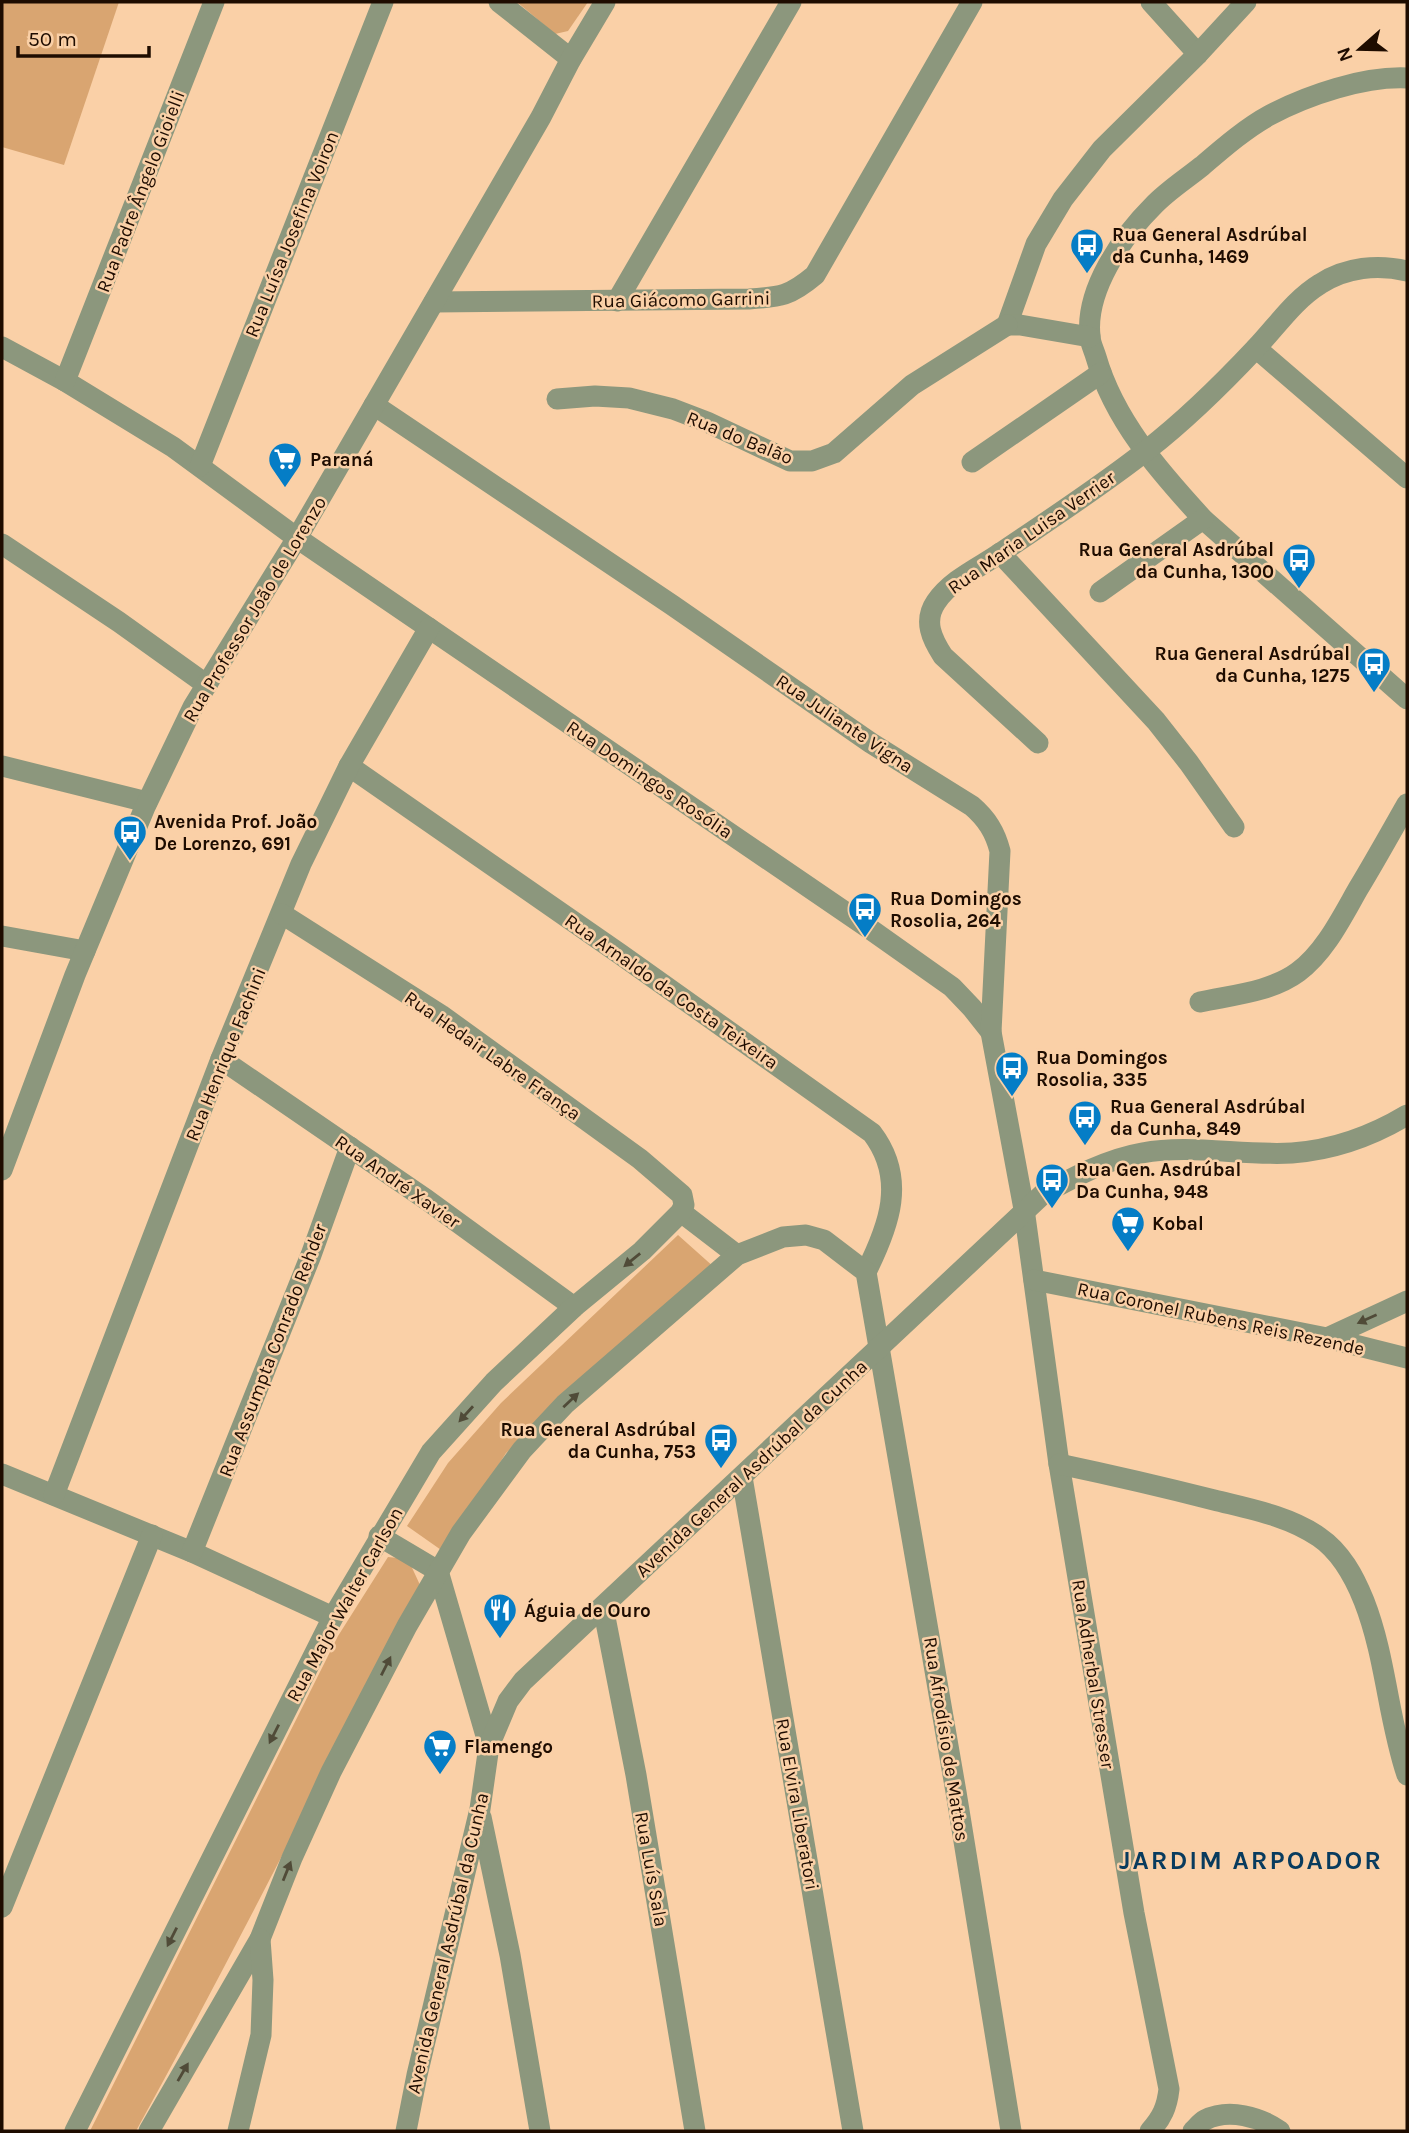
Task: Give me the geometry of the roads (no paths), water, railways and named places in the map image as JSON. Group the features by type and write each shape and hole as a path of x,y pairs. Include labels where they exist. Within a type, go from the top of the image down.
{"street":[{"name":"Rua Padre Ângelo Gioielli","path":"65,381 214,2"},
{"name":"Rua Luísa Josefina Voiron","path":"200,466 383,2"},
{"path":"499,2 571,59"},
{"name":"Rua Professor João de Lorenzo","path":"2,1170 85,951 147,802 193,708 297,538 605,2"},
{"name":"Rua Giácomo Garrini","path":"434,302 776,297 795,292 815,275 972,2"},
{"path":"1151,2 1198,54"},
{"path":"1090,337 1007,325 1036,244 1063,199 1102,149 1198,54 1245,2"},
{"path":"617,300 784,4"},
{"path":"1407,78 1357,84 1316,94 1269,116 1228,144 1153,206 1119,248 1099,281 1091,311 1090,337 1101,373 1114,402 1145,452 1203,519 1407,699"},
{"name":"Rua Maria Luisa Verrier","path":"1038,743 943,656 931,638 929,622 934,604 948,587 1145,452 1256,348 1289,310 1320,284 1353,269 1393,268 1407,271"},
{"name":"Rua do Balão","path":"557,399 595,396 629,398 673,409 707,422 790,461 812,461 834,453 912,385 1007,325"},
{"name":"Rua Domingos Rosólia","path":"2,347 65,381 173,447 297,538 931,971 952,987 991,1032"},
{"path":"1256,348 1407,478"},
{"path":"972,462 1101,373"},
{"name":"Rua Juliante Vigna","path":"374,405 672,605 870,743 962,799 986,819 996,836 1000,851 991,1032 1024,1209"},
{"path":"1100,592 1203,519"},
{"path":"2,544 207,685"},
{"path":"1000,553 1156,720 1234,827"},
{"name":"Rua Henrique Fachini","path":"54,1495 221,1059 301,864 349,766 429,628"},
{"path":"2,766 147,802"},
{"name":"Rua Arnaldo da Costa Teixeira","path":"349,766 872,1133 883,1148 888,1161 892,1196 884,1236 866,1272"},
{"path":"1200,1002 1254,991 1280,982 1298,972 1316,955 1342,917 1407,804"},
{"name":"Rua Hedair Labre França","path":"282,914 441,1015 640,1160 682,1195 684,1205 681,1212"},
{"path":"2,936 85,951"},
{"name":"Rua André Xavier","path":"221,1059 350,1147 574,1307"},
{"name":"Avenida General Asdrúbal da Cunha","path":"406,2131 416,2075 480,1809 489,1746 496,1724 523,1681 1043,1194 1084,1172 1141,1153 1191,1149 1291,1153 1332,1147 1380,1131 1407,1115"},
{"name":"Rua Assumpta Conrado Rehder","path":"192,1552 311,1255 350,1147"},
{"name":"Rua Adherbal Stresser","path":"1024,1209 1059,1464 1134,1913 1169,2089 1168,2104 1161,2119 1150,2131"},
{"path":"681,1212 737,1255"},
{"name":"Rua Major Walter Carlson","path":"75,2131 333,1617 430,1452 494,1382 574,1307 642,1251 681,1212"},
{"path":"149,2131 260,1939 292,1858 331,1772 438,1571 481,1503 522,1450 565,1404 737,1255 783,1237 806,1235 824,1240 866,1272 880,1347"},
{"name":"Rua Coronel Rubens Reis Rezende","path":"1034,1280 1327,1338 1407,1358"},
{"path":"1327,1338 1407,1301"},
{"name":"Rua Afrodísio de Mattos","path":"880,1347 1011,2131"},
{"path":"1059,1464 1253,1509 1298,1524 1321,1538 1348,1566 1364,1602 1384,1670 1407,1776"},
{"path":"2,1474 192,1552 333,1617"},
{"name":"Rua Elvira Liberatori","path":"742,1477 853,2131"},
{"path":"2,1907 152,1535"},
{"path":"379,1536 438,1571 489,1746"},
{"name":"Rua Luís Sala","path":"603,1607 638,1788 695,2131"},
{"path":"480,1809 510,1955 540,2131"},
{"path":"238,2131 261,2035 264,1980 260,1939"},
{"path":"1193,2131 1205,2120 1229,2114 1250,2116 1280,2131"}],"place":[{"name":"Rua General Asdrúbal da Cunha, 1469","path":"1087,275"},
{"name":"Paraná","path":"285,489"},
{"name":"Rua General Asdrúbal da Cunha, 1300","path":"1299,590"},
{"name":"Rua General Asdrúbal da Cunha, 1275","path":"1374,694"},
{"name":"Avenida Prof. João De Lorenzo, 691","path":"130,862"},
{"name":"Rua Domingos Rosolia, 264","path":"865,939"},
{"name":"Rua Domingos Rosolia, 335","path":"1012,1098"},
{"name":"Rua General Asdrúbal da Cunha, 849","path":"1085,1147"},
{"name":"Rua Gen. Asdrúbal Da Cunha, 948","path":"1052,1210"},
{"name":"Kobal","path":"1128,1253"},
{"name":"Rua General Asdrúbal da Cunha, 753","path":"721,1470"},
{"name":"Águia de Ouro","path":"500,1640"},
{"name":"Flamengo","path":"440,1776"}],"district":[{"name":"JARDIM ARPOADOR","path":"1251,1860"}]}
